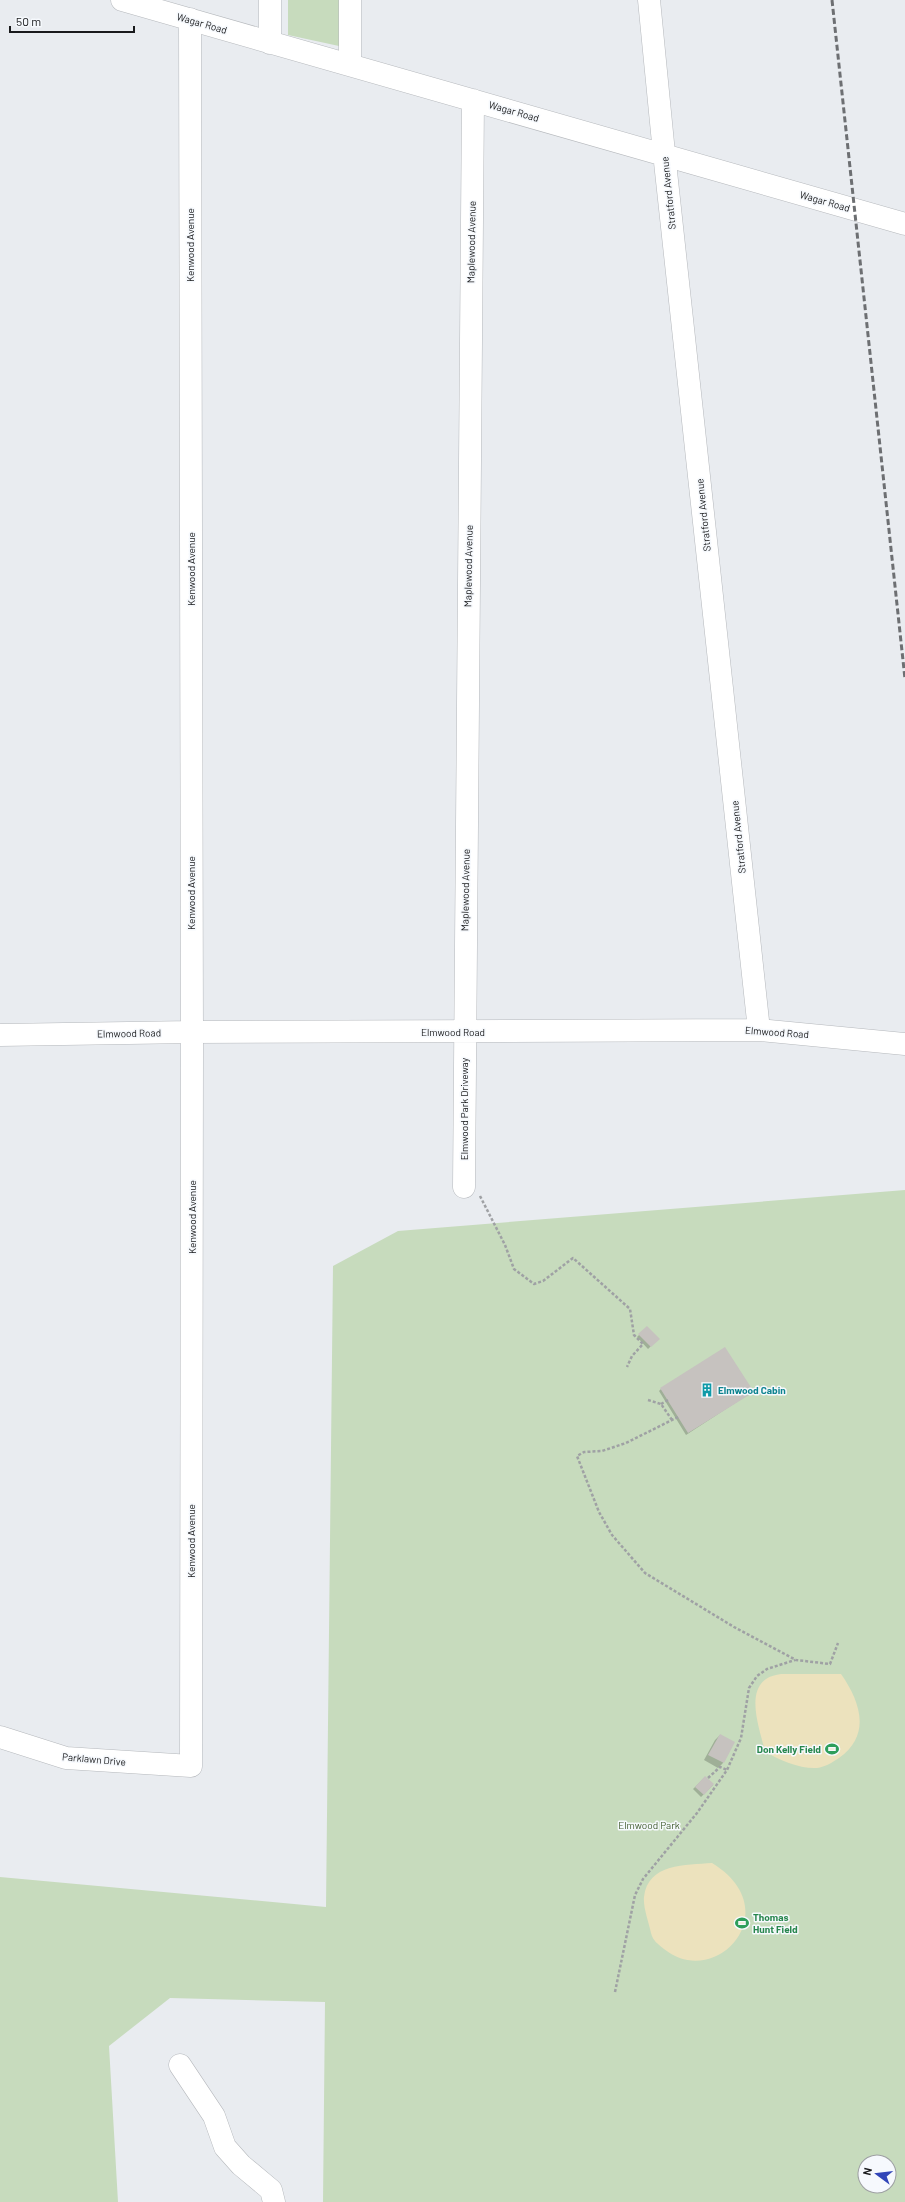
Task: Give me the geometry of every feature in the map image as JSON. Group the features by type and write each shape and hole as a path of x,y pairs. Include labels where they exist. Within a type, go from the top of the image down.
{"street":[{"name":"Wagar Road","path":"122,0 664,153 905,224"},
{"path":"270,0 270,43"},
{"path":"350,0 350,64"},
{"name":"Stratford Avenue","path":"649,0 664,153 759,1030"},
{"name":"Kenwood Avenue","path":"190,19 192,1032 191,1766"},
{"name":"Maplewood Avenue","path":"464,1032 473,100"},
{"name":"Elmwood Road","path":"0,1035 192,1032 759,1030 905,1044"},
{"name":"Elmwood Park Driveway","path":"464,1032 471,1190"},
{"name":"Parklawn Drive","path":"0,1737 66,1758 191,1766"},
{"path":"180,2065 214,2116 225,2147 272,2196"}],"path":[{"path":"471,1190 505,1245 514,1269 524,1277 534,1284 543,1281 574,1258 630,1309 634,1335 643,1344 632,1356 627,1367"},
{"path":"648,1400 661,1404 672,1420"},
{"path":"661,1404 668,1400"},
{"path":"678,1417 626,1443 602,1451 584,1452 577,1456 599,1512 612,1535 645,1573 734,1627 796,1660 830,1664 838,1644"},
{"path":"616,1992 635,1895 643,1879 697,1813 727,1770 741,1738 749,1688 757,1676 767,1669 796,1660"},
{"path":"708,1778 720,1767 727,1770"}],"green space":[{"path":"288,0 339,0 339,46 288,35"},
{"name":"Elmwood Park","path":"905,1190 905,2202 323,2202 325,2002 170,1998 109,2046 118,2202 0,2202 0,1877 326,1907 333,1266 398,1231"}],"sand":[{"path":"781,1674 841,1674 848,1684 860,1718 859,1728 856,1739 849,1749 832,1763 823,1767 810,1768 790,1763 765,1752 756,1714 756,1694 766,1679 771,1676"},
{"path":"712,1863 734,1882 744,1902 744,1922 736,1939 722,1953 704,1960 684,1959 664,1949 653,1938 644,1906 644,1897 647,1886 660,1872 670,1868 691,1864"}],"building":[{"path":"647,1326 660,1339 651,1347 638,1334"},
{"name":"Elmwood Cabin","path":"725,1347 754,1392 688,1433 660,1388"},
{"path":"720,1734 735,1742 724,1763 708,1755"},
{"path":"705,1776 714,1784 704,1795 695,1787"}],"railway":[{"path":"832,0 905,679"}],"place":[{"name":"Elmwood Cabin","path":"707,1390"},
{"name":"Don Kelly Field","path":"832,1749"},
{"name":"Thomas Hunt Field","path":"742,1923"}]}
